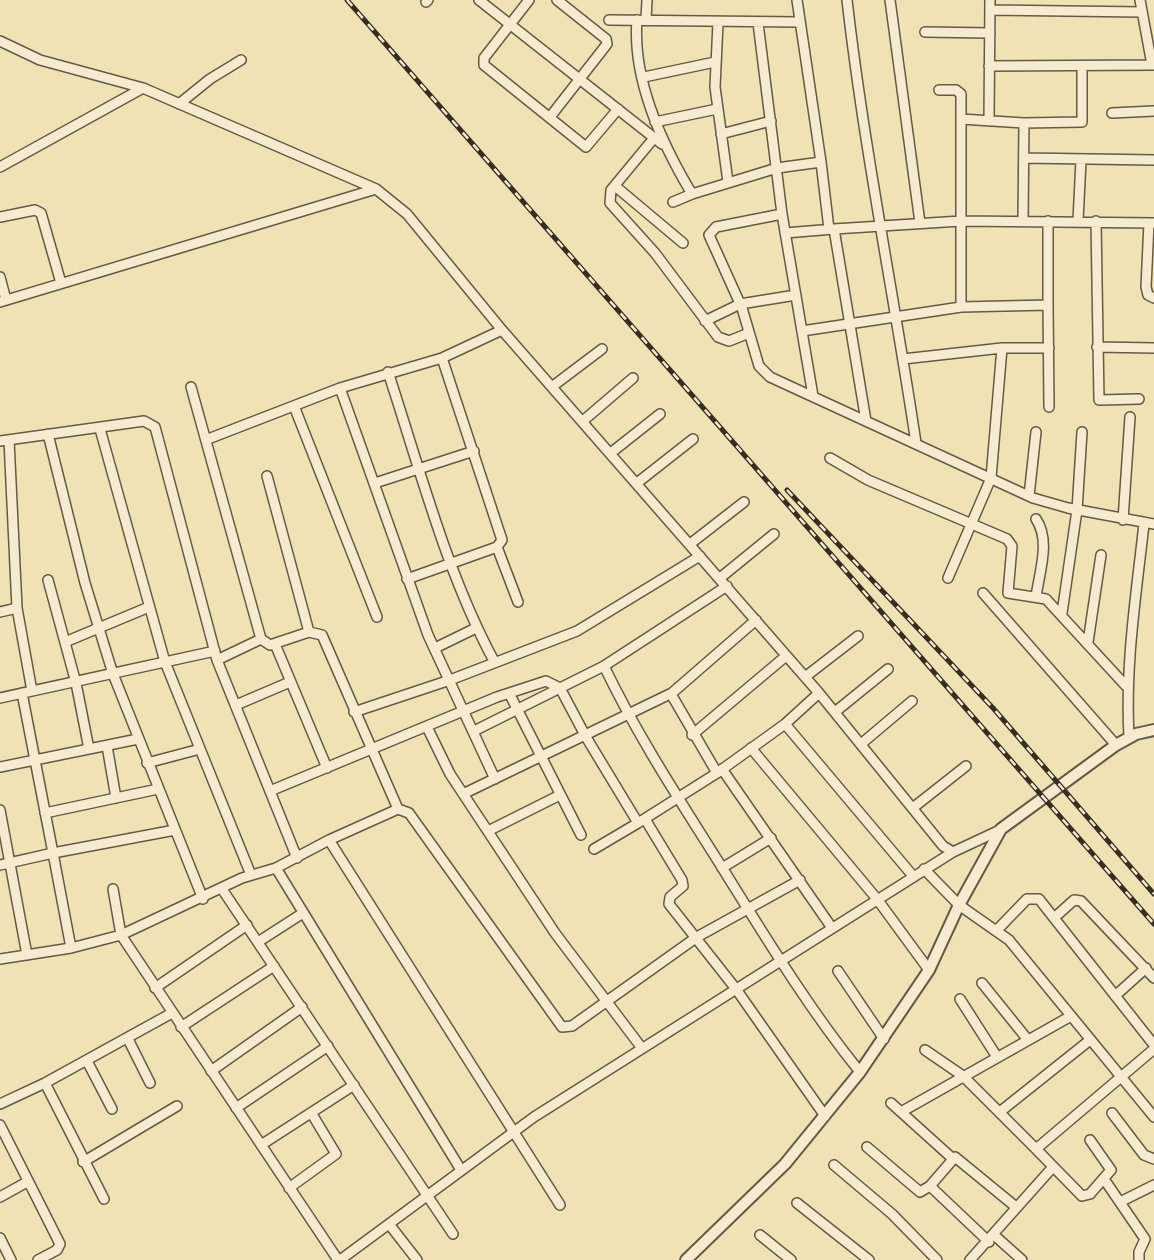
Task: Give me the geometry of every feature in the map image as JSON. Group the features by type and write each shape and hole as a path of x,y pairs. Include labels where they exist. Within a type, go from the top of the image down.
{"street":[{"path":"479,0 658,141 692,194"},
{"path":"529,0 482,63 586,147 618,109"},
{"path":"550,117 607,41 557,0"},
{"path":"647,0 635,47 658,141"},
{"path":"797,0 805,36 821,162 866,421"},
{"path":"847,0 871,182 883,226 916,443"},
{"path":"890,0 919,223"},
{"path":"989,66 1153,65 1140,0"},
{"path":"989,121 990,5 1142,12"},
{"path":"609,20 800,22"},
{"path":"718,23 715,62 717,109 728,182"},
{"path":"758,23 782,214 813,396"},
{"path":"925,32 990,33"},
{"path":"0,41 40,60 143,88 376,189 407,214 502,330 584,420 819,693 943,846 953,852"},
{"path":"179,104 210,79 241,60"},
{"path":"644,77 715,62"},
{"path":"961,119 1024,123 1082,122 1082,66"},
{"path":"0,167 143,88"},
{"path":"939,90 960,92 961,307"},
{"path":"654,122 717,109"},
{"path":"1112,113 1154,111"},
{"path":"721,134 771,121"},
{"path":"1023,221 1024,123"},
{"path":"658,141 615,186 608,197 610,203 655,253 723,341 749,333"},
{"path":"1024,158 1154,160"},
{"path":"1078,221 1081,160"},
{"path":"673,202 777,168 821,162"},
{"path":"615,186 683,243"},
{"path":"0,277 3,301 376,189"},
{"path":"0,217 35,210 41,213 61,283"},
{"path":"782,214 730,223 710,232 709,237 740,304 759,366 765,372 1029,496 1077,510 1149,524 1126,686 1129,737"},
{"path":"785,233 961,221 1152,223 1146,287 1148,295 1154,298"},
{"path":"1048,221 1049,407"},
{"path":"1096,221 1099,400 1139,399"},
{"path":"705,321 740,304 796,295"},
{"path":"802,331 897,314 961,307 1048,305"},
{"path":"208,439 340,388 442,358 502,330"},
{"path":"1097,347 1154,348"},
{"path":"904,359 1002,348 1049,348"},
{"path":"948,578 991,478 1002,348"},
{"path":"553,386 602,349"},
{"path":"442,358 502,536 498,547 518,602"},
{"path":"388,372 452,564 476,628 494,662"},
{"path":"584,420 633,377"},
{"path":"191,387 208,439 261,639 268,645 309,632 322,635 398,809"},
{"path":"340,388 407,579 435,648 495,779"},
{"path":"294,406 377,617"},
{"path":"612,453 660,414"},
{"path":"1123,520 1130,417"},
{"path":"71,948 34,759 17,608 5,440 144,421 155,427 216,655 297,858"},
{"path":"100,429 165,662 251,875"},
{"path":"1029,496 1037,432"},
{"path":"1062,613 1077,510 1082,432"},
{"path":"48,434 98,628 113,674 203,899"},
{"path":"637,482 693,439"},
{"path":"375,483 474,452"},
{"path":"830,458 868,480 1010,541 1008,593 1046,599 1062,613 1126,686"},
{"path":"267,476 309,632"},
{"path":"690,544 744,502"},
{"path":"1036,519 1043,533 1043,544 1036,597"},
{"path":"720,578 774,534"},
{"path":"407,579 498,547"},
{"path":"1088,642 1101,555"},
{"path":"354,712 450,680 587,627 700,556"},
{"path":"48,580 76,683 89,749"},
{"path":"474,731 604,666 727,586"},
{"path":"983,593 1116,745"},
{"path":"65,642 149,607"},
{"path":"0,612 17,608"},
{"path":"463,794 671,694 756,620"},
{"path":"435,648 476,628"},
{"path":"805,677 858,636"},
{"path":"0,698 165,662 216,655 261,639"},
{"path":"275,644 327,768"},
{"path":"692,735 786,656"},
{"path":"604,666 627,713 780,961 834,1040 860,1072"},
{"path":"835,712 888,669"},
{"path":"270,791 509,693 546,681 560,688 586,737 682,880 682,886 670,897 670,904 736,989 825,1116"},
{"path":"236,705 290,682"},
{"path":"509,693 581,835"},
{"path":"594,849 719,771 785,723 819,693"},
{"path":"671,694 692,735 771,838 832,928"},
{"path":"861,744 912,701"},
{"path":"785,723 913,876"},
{"path":"427,727 463,794 605,1003 640,1047"},
{"path":"113,889 121,935 339,1260 514,1131 640,1047 924,869 1001,829 1116,745 1129,737 1154,730"},
{"path":"0,767 138,739"},
{"path":"107,746 116,798"},
{"path":"751,748 877,899 929,970"},
{"path":"147,763 200,749"},
{"path":"914,807 966,766"},
{"path":"45,813 158,789"},
{"path":"488,831 560,795"},
{"path":"0,959 71,948 121,935 251,875 276,869 329,840 398,809 409,813 562,1027 572,1026 697,937 800,880"},
{"path":"0,810 4,864 27,955"},
{"path":"686,1260 785,1164 860,1072 929,970 1001,829"},
{"path":"4,864 175,830"},
{"path":"722,868 771,838"},
{"path":"329,840 560,1205"},
{"path":"276,869 461,1170"},
{"path":"924,869 963,908 1009,940 1154,1117"},
{"path":"222,888 453,1234"},
{"path":"996,931 1030,898 1039,899 1154,1047 1036,1149"},
{"path":"1054,918 1074,900 1081,901 1154,978"},
{"path":"258,942 303,913"},
{"path":"155,988 247,925"},
{"path":"181,1027 274,966"},
{"path":"1115,996 1146,968"},
{"path":"838,971 884,1039"},
{"path":"982,983 1028,1040"},
{"path":"960,999 997,1057"},
{"path":"211,1071 302,1007"},
{"path":"0,1104 45,1083 172,1013"},
{"path":"901,1112 1071,1016"},
{"path":"128,1039 150,1083"},
{"path":"1001,1111 1090,1040"},
{"path":"236,1108 328,1046"},
{"path":"925,1050 963,1076 1001,1111 1052,1168 1082,1196 1090,1194 1104,1180 1111,1167 1090,1140"},
{"path":"86,1061 112,1109"},
{"path":"45,1083 104,1199"},
{"path":"261,1145 354,1085"},
{"path":"891,1103 952,1158 957,1158 1016,1207"},
{"path":"83,1162 177,1106"},
{"path":"1112,1113 1144,1155 1154,1159"},
{"path":"289,1188 336,1154 312,1114"},
{"path":"0,1125 60,1244 57,1250 38,1260"},
{"path":"867,1147 920,1192 930,1186 952,1158"},
{"path":"834,1165 892,1214 937,1260"},
{"path":"970,1260 992,1239 1016,1207 1052,1168"},
{"path":"1104,1180 1145,1239 1139,1252 1139,1260"},
{"path":"0,1197 27,1182"},
{"path":"1120,1202 1154,1185"},
{"path":"930,1186 992,1239 1022,1260"},
{"path":"797,1203 869,1260"},
{"path":"388,1224 417,1260"},
{"path":"760,1235 791,1260"},
{"path":"0,1238 11,1260"}],"railway":[{"path":"347,0 1154,924"},
{"path":"787,490 993,708 1154,894"}]}
